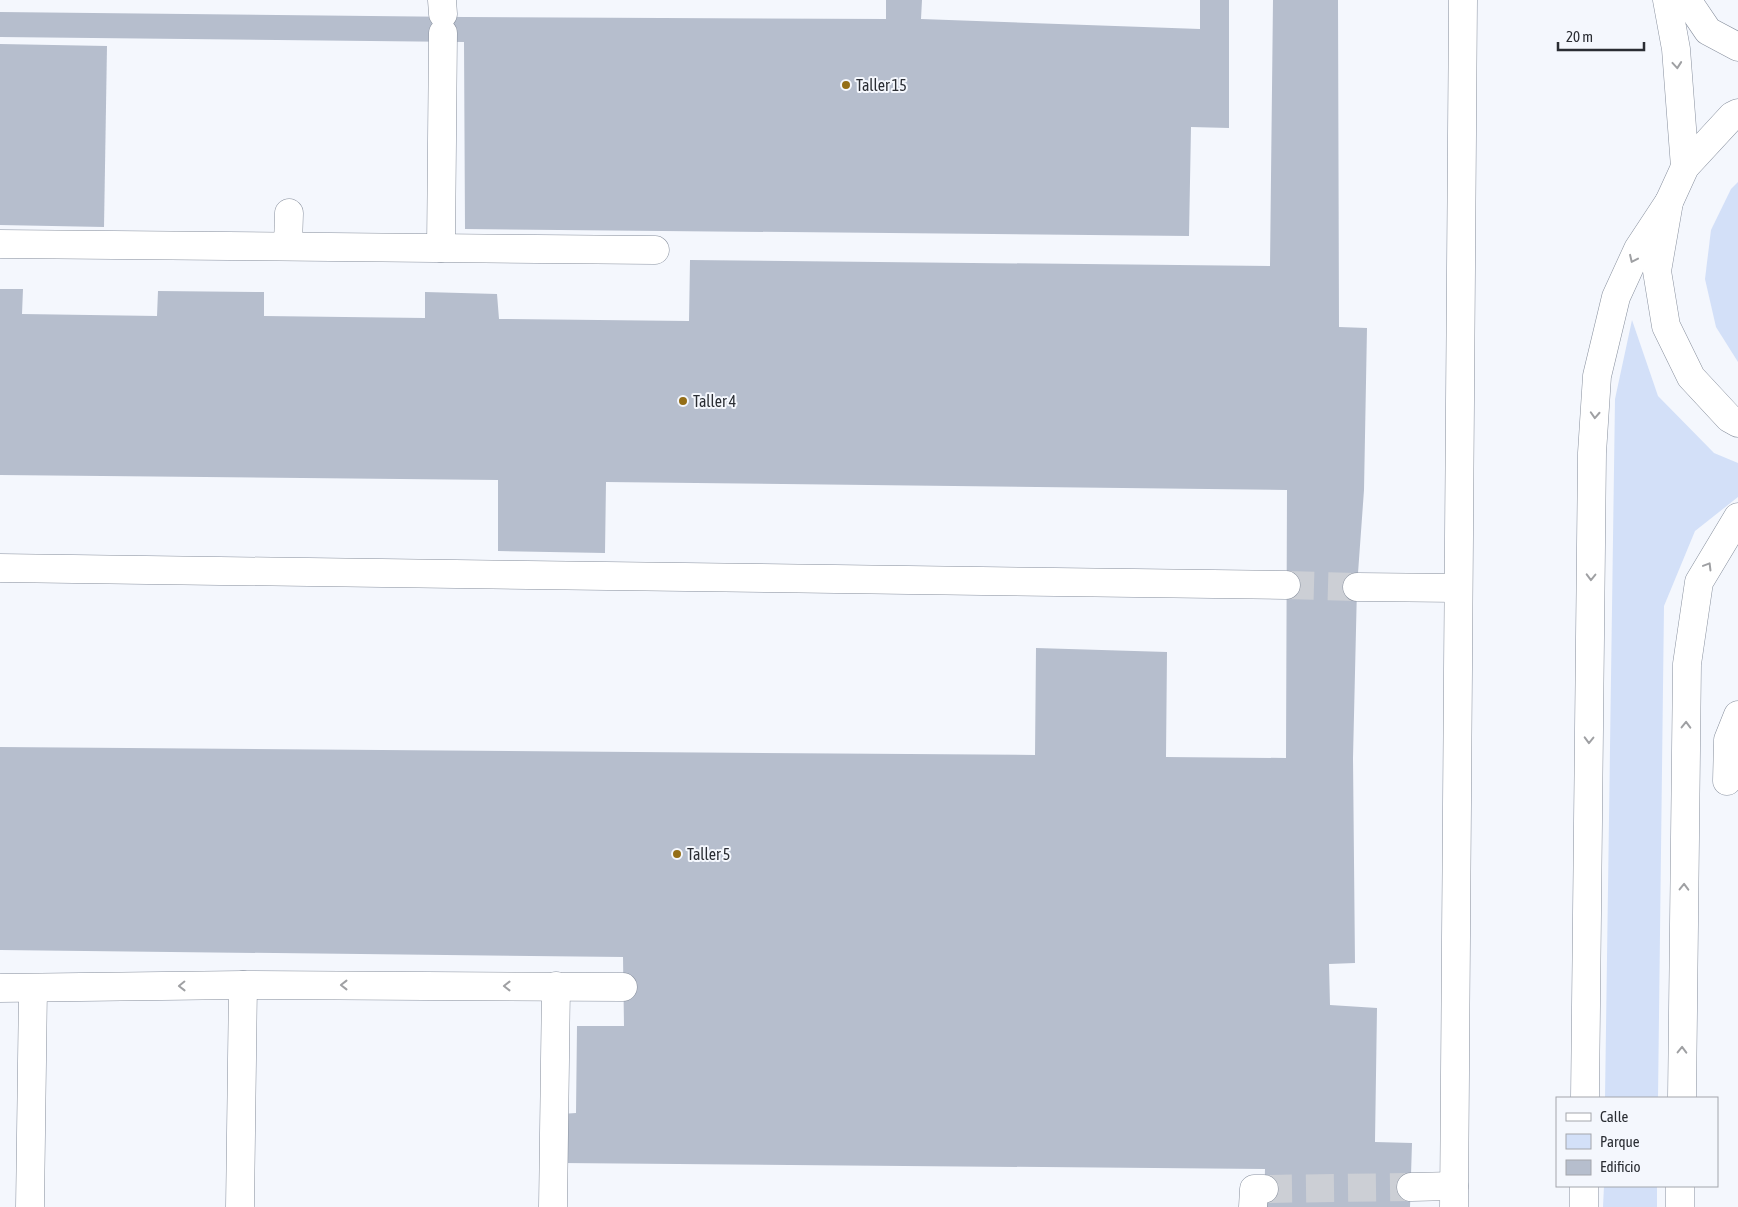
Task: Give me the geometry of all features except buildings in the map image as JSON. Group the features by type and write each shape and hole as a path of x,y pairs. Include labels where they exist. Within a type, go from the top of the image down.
{"street":[{"path":"1411,1187 1454,1197 1463,0"},
{"path":"1667,0 1676,49 1685,167"},
{"path":"1687,0 1708,31 1738,47"},
{"path":"441,248 443,16"},
{"path":"1585,1097 1592,453 1597,376 1616,297 1638,249 1668,202 1685,167 1732,116 1738,113"},
{"path":"1668,202 1657,271 1666,326 1691,377 1729,418 1738,423"},
{"path":"288,246 289,213"},
{"path":"0,244 655,250"},
{"path":"1682,1097 1687,664 1699,582 1738,517"},
{"path":"0,568 1286,585"},
{"path":"1357,587 1458,588"},
{"path":"1686,781 1732,781 1728,740 1738,715"},
{"path":"240,1207 243,985"},
{"path":"0,988 243,985 623,987"},
{"path":"553,1207 556,986"},
{"path":"30,1207 33,989"},
{"path":"1584,1187 1584,1207"},
{"path":"1680,1187 1680,1207"}],"green space":[{"path":"1738,182 1738,362 1716,327 1705,279 1711,230 1731,189"},
{"path":"1632,320 1658,396 1714,453 1738,463 1738,497 1695,531 1664,606 1658,1097 1605,1097 1615,399"},
{"path":"1604,1187 1657,1187 1657,1207 1603,1207"}],"tunnel":[{"path":"1286,585 1357,587"},
{"path":"1264,1189 1411,1187"}],"place":[{"name":"Taller 15","path":"846,85"},
{"name":"Taller 4","path":"683,401"},
{"name":"Taller 5","path":"677,854"}]}
